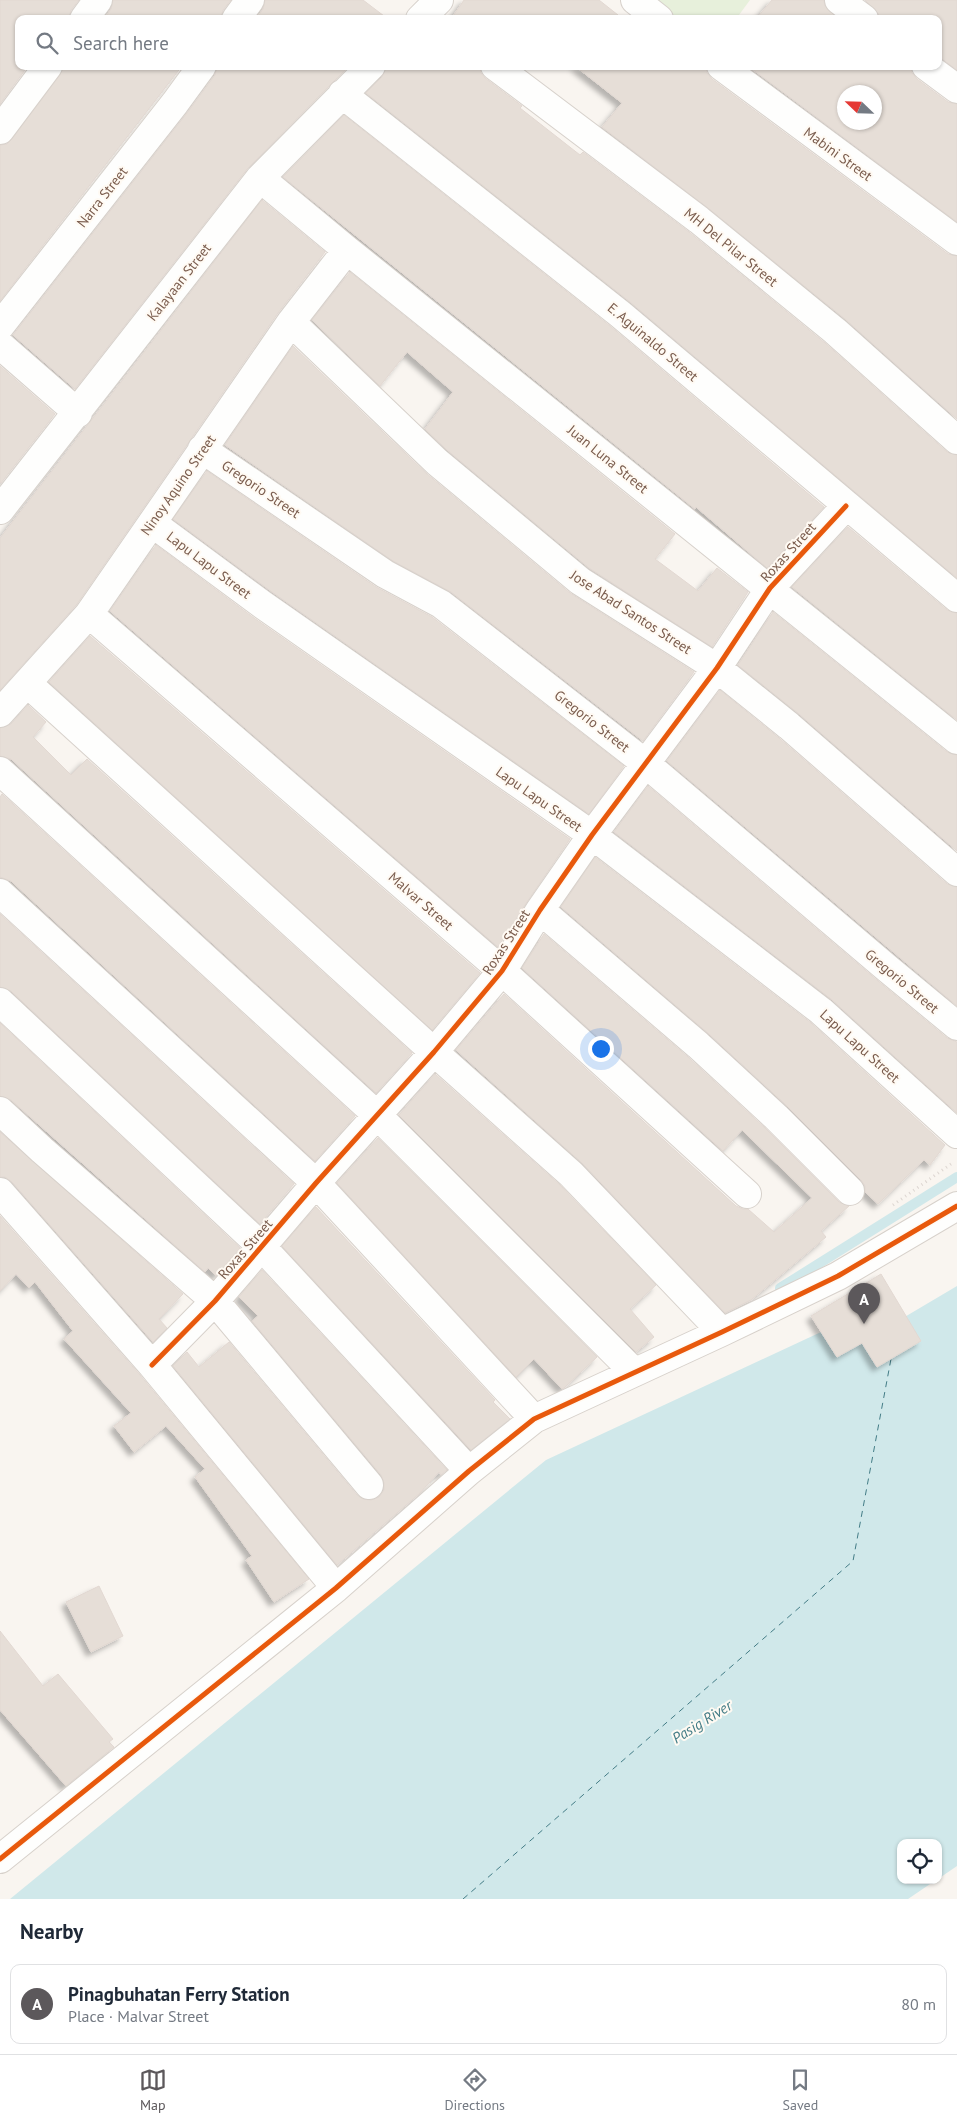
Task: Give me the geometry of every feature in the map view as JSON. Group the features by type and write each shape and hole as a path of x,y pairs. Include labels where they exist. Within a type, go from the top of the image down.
{"street":[{"path":"87,15 98,0"},
{"path":"239,15 250,0"},
{"path":"635,0 654,15"},
{"path":"839,0 859,15"},
{"path":"0,130 45,70"},
{"name":"Narra Street","path":"0,326 199,70"},
{"name":"Kalayaan Street","path":"0,510 78,413 260,178 367,70"},
{"name":"MH Del Pilar Street","path":"500,70 700,220 835,331 957,440"},
{"name":"Mabini Street","path":"726,70 957,241"},
{"path":"931,70 957,89"},
{"name":"E. Aguinaldo Street","path":"342,94 620,314 957,598"},
{"name":"Juan Luna Street","path":"260,178 957,740"},
{"name":"Ninoy Aquino Street","path":"0,713 89,614 291,322 347,250"},
{"name":"Jose Abad Santos Street","path":"291,322 437,462 580,581 717,668 789,726 957,872"},
{"path":"0,345 78,413"},
{"name":"Gregorio Street","path":"202,449 385,574 441,604 645,763 888,970 957,1026"},
{"name":"Roxas Street","path":"152,1365 215,1301 316,1183 434,1052 502,971 540,910 592,835 717,668 770,588 846,506"},
{"name":"Lapu Lapu Street","path":"152,523 263,606 592,835 821,1011 957,1134"},
{"name":"Malvar Street","path":"89,614 502,971 747,1194"},
{"path":"28,683 571,1174 722,1332"},
{"path":"0,771 377,1115 634,1372"},
{"path":"0,893 316,1183 534,1419"},
{"path":"540,910 698,1045 776,1117 850,1191"},
{"path":"0,1002 262,1246 469,1471"},
{"path":"0,1111 215,1301 368,1485"},
{"path":"0,1192 152,1365 336,1588"},
{"path":"0,1859 336,1588 469,1471 534,1419 838,1276 957,1206"}],"path":[{"path":"888,1208 957,1159"}],"green space":[{"path":"654,0 750,0 739,15 674,15"}],"water":[{"name":"Pasig River","path":"957,1286 957,1866 942,1876 942,1839 897,1839 897,1884 930,1884 908,1899 10,1899 546,1460 821,1332 837,1357"}],"building":[{"path":"0,0 79,0 71,10 70,15 15,15 15,70 25,70 0,104"},
{"path":"113,0 231,0 223,10 222,15 107,15 111,9"},
{"path":"265,0 363,0 383,15 259,15 263,9"},
{"path":"464,0 599,0 618,15 454,15"},
{"path":"772,0 824,0 825,6 834,15 759,15"},
{"path":"865,0 957,0 957,70 942,59 942,15 878,15"},
{"path":"62,70 179,70 0,301 0,145 7,144 12,139 60,75"},
{"path":"216,70 345,70 248,168 75,389 13,335 215,75"},
{"path":"385,70 481,70 485,78 522,106 520,108 580,155 583,152 689,232 825,343 947,452 957,455 957,578 630,302 366,93 382,77"},
{"path":"580,70 707,70 712,79 948,254 957,256 957,419 845,319 708,208 602,127 622,103"},
{"path":"753,70 912,70 917,79 948,102 957,104 957,222"},
{"path":"344,115 610,326 824,507 767,568 696,507 695,509 283,177"},
{"path":"262,200 325,252 278,313 77,604 0,690 0,538"},
{"path":"350,272 675,534 655,559 698,591 717,568 748,592 712,647 589,568 447,450 425,429 453,392 407,352 380,386 312,320"},
{"path":"293,346 427,474 570,593 694,672 643,741 451,592 393,561 225,445"},
{"path":"0,366 55,414 1,483 0,482"},
{"path":"207,471 376,587 432,617 624,766 589,814 272,592 173,519"},
{"path":"848,527 947,610 957,613 957,720 792,587"},
{"path":"156,545 254,618 570,839 498,947 110,611"},
{"path":"773,612 947,752 957,755 957,851 799,714 738,665"},
{"path":"90,636 480,973 432,1030 49,682"},
{"path":"720,690 779,738 947,884 957,887 957,1006 667,761"},
{"path":"28,705 46,722 33,737 71,775 87,759 412,1053 376,1093 11,759 0,756 0,728 11,724"},
{"path":"648,786 878,981 947,1038 957,1042 957,1113 831,999 614,832"},
{"path":"2,794 355,1116 315,1161 11,881 0,877 0,797"},
{"path":"595,857 811,1023 945,1145 930,1165 924,1160 878,1204 865,1192 865,1186 861,1180 787,1106 709,1034 561,907"},
{"path":"0,914 294,1184 260,1224 11,991 0,987"},
{"path":"544,934 688,1057 765,1128 839,1202 849,1206 821,1231 826,1237 751,1300 725,1313 582,1163 456,1050 504,994 736,1206 748,1209 774,1232 812,1198 742,1130 723,1151 522,968"},
{"path":"0,1023 240,1248 216,1276 208,1268 205,1272 11,1100 0,1096"},
{"path":"435,1074 560,1185 656,1285 630,1309 654,1337 636,1352 399,1115"},
{"path":"0,1132 183,1294 159,1319 167,1328 153,1342 12,1182 5,1177 0,1177"},
{"path":"378,1138 597,1357 564,1388 562,1389 534,1359 516,1377 337,1183"},
{"path":"316,1207 495,1400 493,1402 510,1419 471,1450 282,1246"},
{"path":"0,1216 140,1375 309,1579 274,1602 246,1560 252,1556 195,1477 205,1469 166,1426 134,1452 114,1426 131,1413 64,1339 73,1331 35,1282 29,1288 16,1274 0,1291"},
{"path":"262,1270 447,1470 441,1475 439,1472 420,1493 337,1565 173,1366 187,1352 199,1367 229,1342 357,1495 363,1499 371,1500 379,1497 384,1490 381,1475 252,1321 258,1316 239,1297"},
{"path":"881,1274 921,1341 877,1367 862,1343 837,1357 811,1316"},
{"path":"99,1586 123,1636 91,1652 66,1602"},
{"path":"0,1631 43,1686 58,1674 113,1739 109,1742 114,1747 66,1786 0,1710"}],"waterway":[{"path":"781,1295 780,1288 957,1177"}],"ferry route":[{"path":"463,1899 853,1561 891,1359"}],"cycle path":[{"path":"152,1365 215,1301 316,1183 434,1052 502,971 540,910 592,835 717,668 770,588 846,506"},
{"path":"0,1859 336,1588 469,1471 534,1419 838,1276 957,1206"}],"place":[{"name":"Pinagbuhatan Ferry Station","path":"864,1324"}]}
